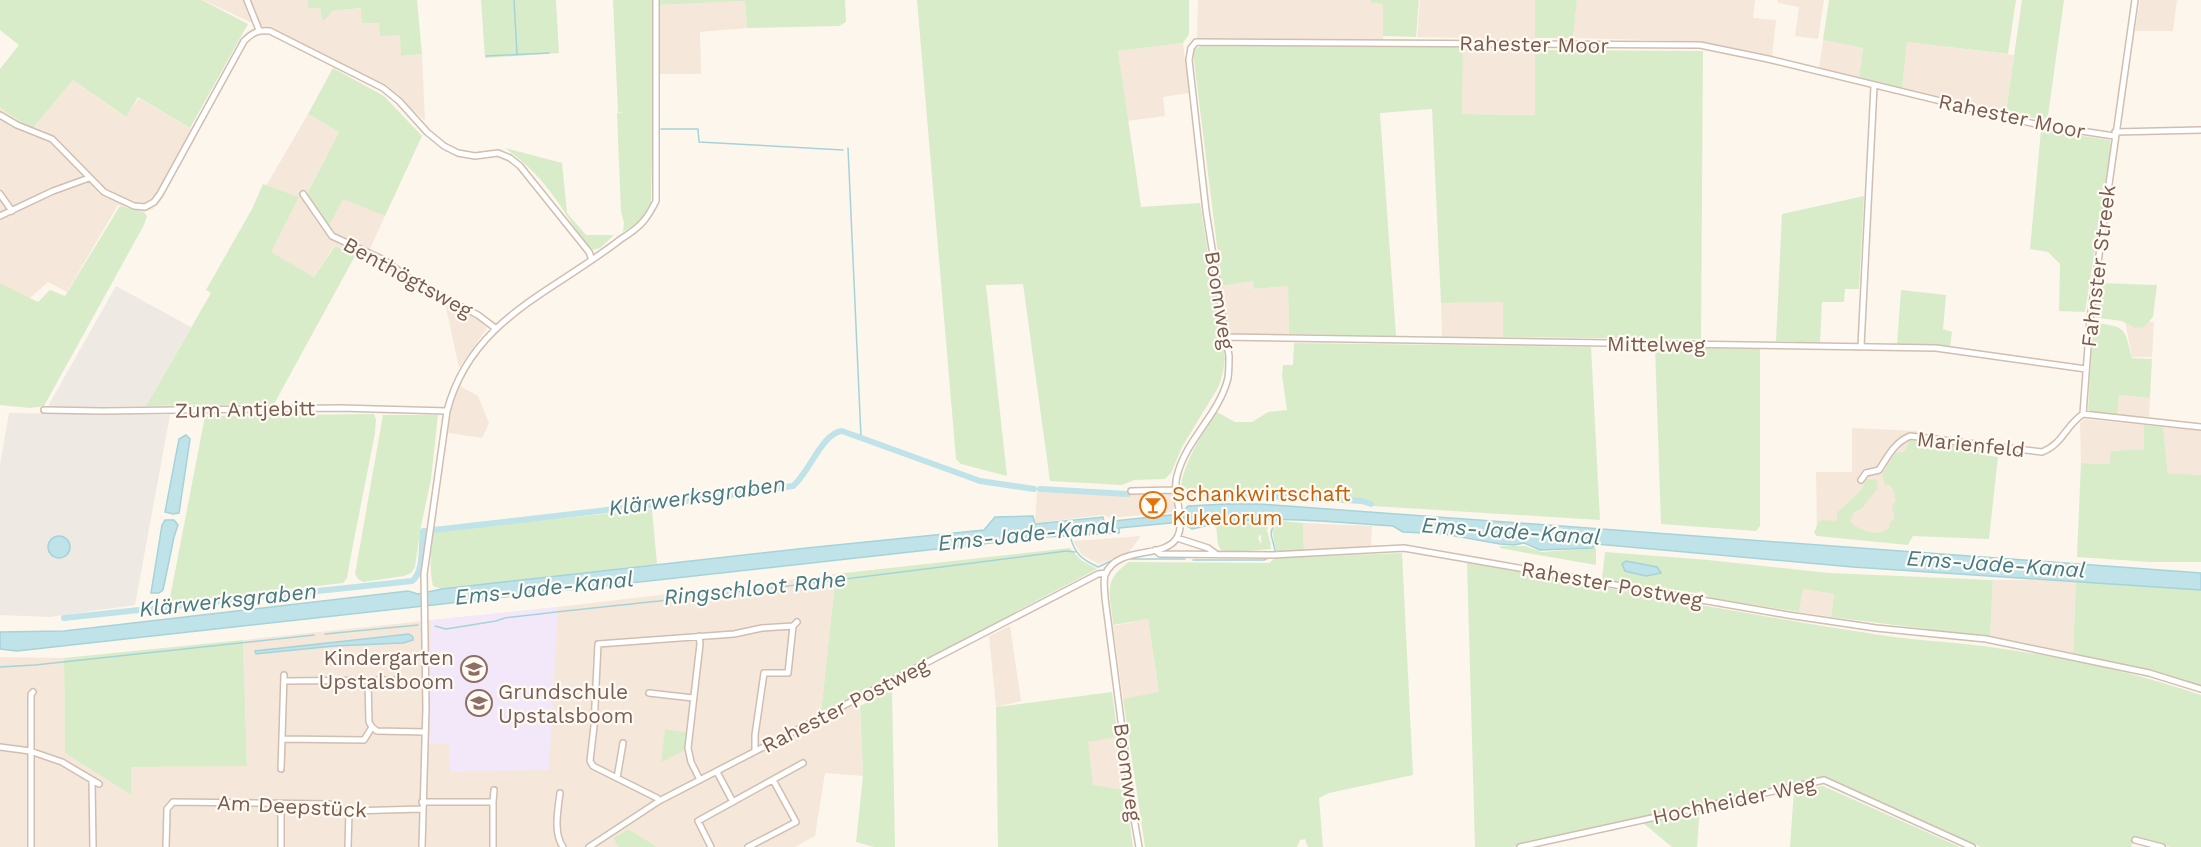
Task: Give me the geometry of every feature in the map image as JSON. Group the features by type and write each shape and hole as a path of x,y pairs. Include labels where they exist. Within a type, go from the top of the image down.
{"street":[{"path":"247,0 260,30"},
{"path":"422,847 425,732 425,556 447,411 454,386 470,359 495,328 640,227 656,201 656,0"},
{"name":"Fahnster Streek","path":"2082,414 2090,319 2135,0"},
{"path":"0,115 17,126 52,139 104,192 134,206 145,207 154,202 244,41 252,33 260,30 270,32 383,88 444,146 458,153 475,156 498,153 510,158 527,174 589,252 592,260"},
{"name":"Rahester Moor","path":"1191,48 1196,42 1205,41 1700,45 1768,59 2035,124 2115,134 2201,130"},
{"name":"Boomweg","path":"1177,538 1180,526 1175,490 1176,479 1181,462 1194,437 1214,410 1226,385 1229,356 1206,211 1189,60 1191,48"},
{"path":"1860,346 1874,86"},
{"path":"0,216 53,191 89,178"},
{"path":"0,194 12,211"},
{"name":"Benthögtsweg","path":"303,194 332,236 384,260 417,284 478,315 495,328"},
{"name":"Mittelweg","path":"1225,337 1936,348 2086,369"},
{"name":"Zum Antjebitt","path":"44,410 340,408 447,411"},
{"path":"2082,414 2201,427"},
{"name":"Marienfeld","path":"1861,480 1866,473 1879,470 1894,447 1901,440 1910,436 2042,452 2054,448 2082,414"},
{"path":"1131,491 1175,490"},
{"path":"1106,573 1118,562 1138,553 1172,544 1177,538 1208,548 1218,555"},
{"name":"Rahester Postweg","path":"1155,550 1160,554 1272,555 1404,548 1788,615 1876,628 1986,639 2149,673 2201,689"},
{"name":"Boomweg","path":"1106,573 1105,598 1139,847"},
{"name":"Rahester Postweg","path":"590,847 660,801 1098,574 1106,573"},
{"path":"660,801 593,766 590,761 598,645 734,634 795,624 788,674 764,673 755,735 755,751"},
{"path":"699,636 688,748 691,762 700,780"},
{"path":"281,769 284,678 398,680"},
{"path":"368,681 369,722 372,728 377,731 425,732"},
{"path":"31,847 30,751 31,694 33,692"},
{"path":"649,693 693,698"},
{"path":"282,739 364,740 372,728"},
{"path":"617,778 623,743"},
{"path":"0,747 30,751 63,762 99,784"},
{"path":"711,847 698,821 803,763"},
{"path":"717,772 732,802"},
{"path":"92,780 93,847"},
{"path":"748,847 796,822 773,780"},
{"name":"Hochheider Weg","path":"1520,847 1824,780 1972,847"},
{"path":"493,847 494,790"},
{"path":"560,793 557,816 560,842 563,847"},
{"name":"Am Deepstück","path":"166,847 167,808 173,802 330,804 349,811 423,809"},
{"path":"422,802 493,802"},
{"path":"281,804 281,847"},
{"path":"348,847 349,811"},
{"path":"2135,840 2162,847"}],"shaded area":[{"path":"203,0 308,0 308,8 320,8 322,19 332,11 361,8 379,23 400,34 402,56 422,54 425,121 384,86 267,28"},
{"path":"1198,0 1370,0 1373,3 1384,4 1383,40 1197,38"},
{"path":"1420,0 1535,0 1536,115 1461,114 1463,38 1417,37"},
{"path":"1577,0 1755,0 1753,18 1776,20 1772,57 1684,41 1573,38"},
{"path":"1778,0 1824,0 1818,39 1795,36 1799,7 1778,3"},
{"path":"2140,0 2177,0 2173,31 2135,31"},
{"path":"745,1 747,28 700,32 701,74 660,74 659,5"},
{"path":"1823,40 1863,48 1859,78 1819,69"},
{"path":"1907,42 2014,55 2006,112 1902,88"},
{"path":"1183,43 1189,93 1163,97 1165,116 1127,121 1118,51"},
{"path":"73,80 125,117 139,98 198,133 160,202 153,209 144,212 118,205 67,292 48,282 30,298 0,283 0,108 32,129"},
{"path":"308,114 339,132 307,194 329,225 343,198 385,216 370,249 359,251 355,256 334,246 314,277 270,252 299,197 266,186"},
{"path":"1253,281 1254,289 1288,286 1289,334 1229,334 1222,286"},
{"path":"116,286 191,327 146,406 47,408"},
{"path":"1503,302 1503,337 1442,337 1441,303"},
{"path":"445,303 480,320 487,328 459,368"},
{"path":"2125,321 2154,322 2152,357 2132,357"},
{"path":"460,386 478,396 489,423 482,438 448,433 451,410"},
{"path":"2119,395 2150,398 2149,419 2117,416"},
{"path":"9,413 170,415 135,605 50,617 0,615 0,465"},
{"path":"2084,419 2144,425 2144,449 2111,451 2111,464 2081,463 2080,423"},
{"path":"2163,427 2201,431 2201,475 2168,473"},
{"path":"1852,428 1917,431 1906,536 1817,532 1816,472 1852,472"},
{"path":"1037,492 1131,496 1133,492 1173,494 1175,512 1111,518 1103,515 1035,523"},
{"path":"1303,523 1372,526 1371,548 1304,551"},
{"path":"1141,536 1128,553 1099,564 1082,555 1073,541"},
{"path":"836,574 821,712 859,694 863,776 825,773 815,836 795,847 658,847 628,829 613,838 618,847 0,847 0,657 64,658 65,753 130,794 130,767 247,765 243,640 558,607"},
{"path":"1993,580 2076,580 2073,654 1990,637"},
{"path":"1803,589 1834,594 1831,617 1799,612"},
{"path":"558,607 549,770 450,772 449,744 429,744 431,620"},
{"path":"1148,619 1159,693 1123,699 1113,626"},
{"path":"1010,626 1021,701 996,707 989,636"},
{"path":"1118,737 1125,790 1093,786 1087,742"}],"green space":[{"path":"0,0 202,0 248,24 190,128 138,97 126,117 73,80 32,129 0,108 0,69 19,45 0,30"},
{"path":"308,0 417,0 422,54 401,56 400,35 380,36 379,23 362,23 361,8 332,11 325,20 322,20 320,8 308,8"},
{"path":"481,0 556,0 559,53 485,58"},
{"path":"613,0 653,0 651,202 639,222 623,232 617,113 623,112 618,112"},
{"path":"659,0 845,0 846,22 839,26 747,28 745,1 659,5"},
{"path":"917,0 1189,0 1189,34 1183,43 1118,51 1141,207 1200,203 1225,358 1219,386 1182,447 1171,473 1165,479 1134,480 1122,485 1050,481 1023,284 986,285 1007,476 961,464 956,459"},
{"path":"1370,0 1419,0 1416,37 1383,36 1383,4 1372,3"},
{"path":"1535,0 1577,0 1573,38 1535,38"},
{"path":"1829,0 2016,0 2008,54 1907,42 1902,88 1859,78 1863,48 1823,40"},
{"path":"2022,0 2064,0 2048,116 2044,120 2006,112"},
{"path":"1207,43 1463,47 1462,114 1535,115 1535,50 1703,51 1701,339 1503,337 1503,302 1441,303 1432,109 1380,113 1396,336 1289,334 1288,286 1254,289 1253,281 1222,286 1193,53 1195,49"},
{"path":"333,68 384,96 422,136 385,216 343,199 329,226 307,194 339,132 308,114"},
{"path":"2041,130 2110,140 2111,147 2085,312 2059,311 2060,264 2048,252 2030,249"},
{"path":"505,148 562,163 567,213 586,235 614,235 600,248 593,250 540,179 527,165"},
{"path":"263,184 299,197 271,252 314,277 335,246 355,256 274,404 146,406 211,293 206,290 252,209"},
{"path":"1864,196 1859,289 1845,289 1844,302 1822,302 1820,343 1776,341 1782,214"},
{"path":"120,206 144,212 147,216 144,225 44,406 30,408 0,405 0,283 38,302 50,290 65,296"},
{"path":"2099,283 2157,285 2153,317 2144,327 2135,328 2122,321 2092,317"},
{"path":"1901,290 1946,295 1943,329 1952,332 1950,347 1897,345"},
{"path":"2093,324 2114,326 2123,331 2132,358 2152,359 2150,398 2119,395 2117,416 2092,412 2088,409"},
{"path":"1294,343 1591,347 1600,520 1373,506 1370,501 1331,495 1180,489 1194,449 1217,412 1235,422 1252,422 1268,412 1287,410 1282,376 1283,365 1293,365"},
{"path":"1655,347 1760,349 1760,526 1756,531 1661,524"},
{"path":"374,414 375,433 347,578 343,583 169,603 205,416"},
{"path":"383,415 438,415 431,479 415,567 411,573 404,576 363,582 355,574"},
{"path":"2144,425 2163,427 2168,473 2201,475 2201,562 2151,562 2077,557 2081,463 2110,464 2111,451 2144,449"},
{"path":"1910,440 1984,449 1985,455 1998,457 1989,539 1913,536 1908,545 1817,536 1814,533 1818,522 1837,521 1837,513 1861,490 1867,479 1877,480 1878,488 1862,508 1854,512 1850,522 1874,533 1889,528 1889,524 1895,518 1892,506 1896,501 1894,492 1890,485 1885,485 1882,475 1895,453 1904,452"},
{"path":"652,509 657,564 442,589 433,586 431,553 433,533 436,531"},
{"path":"1270,521 1265,527 1269,523 1267,530 1271,545 1268,546 1271,546 1271,549 1236,552 1221,550 1218,545 1216,525"},
{"path":"1281,521 1303,523 1304,551 1276,552 1272,530"},
{"path":"1501,546 1525,546 1542,552 1596,548 1596,565 1499,548"},
{"path":"1070,548 1081,560 1097,569 821,712 836,574"},
{"path":"1605,552 1829,573 1993,580 1990,637 1831,617 1834,594 1803,589 1799,612 1710,598 1702,591 1696,593 1602,579"},
{"path":"1402,553 1413,775 1329,793 1319,798 1323,847 1308,847 1305,839 1300,840 1297,847 1145,847 1123,699 1159,692 1148,619 1113,625 1110,589 1114,576 1120,569 1129,562 1269,563 1275,558"},
{"path":"1467,562 1828,627 2049,656 2125,673 2201,695 2201,847 2171,847 2131,837 2132,847 1981,847 1824,778 1512,847 1475,847"},
{"path":"2076,580 2201,590 2201,686 2147,670 2073,654"},
{"path":"243,640 247,766 131,767 131,795 65,753 64,658"},
{"path":"892,689 895,847 874,847 856,842 863,776 860,706"},
{"path":"1112,692 1118,737 1088,742 1093,785 1125,790 1133,847 998,847 996,707"},
{"path":"665,729 688,733 687,749 661,762"},
{"path":"1823,786 1960,847 1790,847 1794,790"},
{"path":"1700,808 1697,847 1672,847 1643,823"},
{"path":"628,829 658,847 618,847 613,838"}],"water":[{"path":"186,435 190,439 179,513 173,514 165,512 179,439"},
{"name":"Ems-Jade-Kanal","path":"1260,504 2201,573 2201,590 1853,567 1596,544 1593,548 1540,550 1524,543 1500,544 1444,534 1403,532 1393,526 1266,520 1241,521 1192,529 1181,522 1119,528 1119,533 1046,537 17,651 0,649 0,632 64,631 408,591 418,594 442,589 984,530 995,517 1033,516 1035,524 1103,517 1104,522 1181,514 1188,506"},
{"path":"165,520 174,520 178,525 163,590 159,593 151,593 162,525"},
{"path":"55,536 63,536 70,543 70,551 63,558 55,558 48,551 48,543"},
{"path":"1626,561 1657,567 1661,573 1646,576 1625,571 1622,564"},
{"path":"409,634 413,640 403,643 334,646 256,654 255,651"}],"waterway":[{"path":"514,0 517,54"},
{"path":"486,56 549,53"},
{"path":"661,129 698,129 699,142 843,150"},
{"path":"848,148 861,437"},
{"name":"Klärwerksgraben","path":"434,530 694,500 793,486 828,439 842,431 980,481 1034,489"},
{"name":"Klärwerksgraben","path":"1040,489 1128,494"},
{"name":"Klärwerksgraben","path":"1178,492 1362,501 1371,504"},
{"path":"1275,551 1271,532 1277,519"},
{"name":"Klärwerksgraben","path":"64,618 412,581 420,565 423,531 425,531"},
{"name":"Ems-Jade-Kanal","path":"1070,536 1077,552 1092,564 1098,567 1113,560"},
{"name":"Ringschloot Rahe","path":"435,626 446,629 525,615 668,600 1066,551 1075,552"},
{"path":"1193,560 1264,560 1268,558"},
{"path":"1132,559 1185,559"},
{"path":"325,634 418,625"},
{"path":"0,667 314,635"}],"place":[{"name":"Schankwirtschaft Kukelorum","path":"1153,505"},
{"name":"Kindergarten Upstalsboom","path":"474,669"},
{"name":"Grundschule Upstalsboom","path":"479,703"}]}
